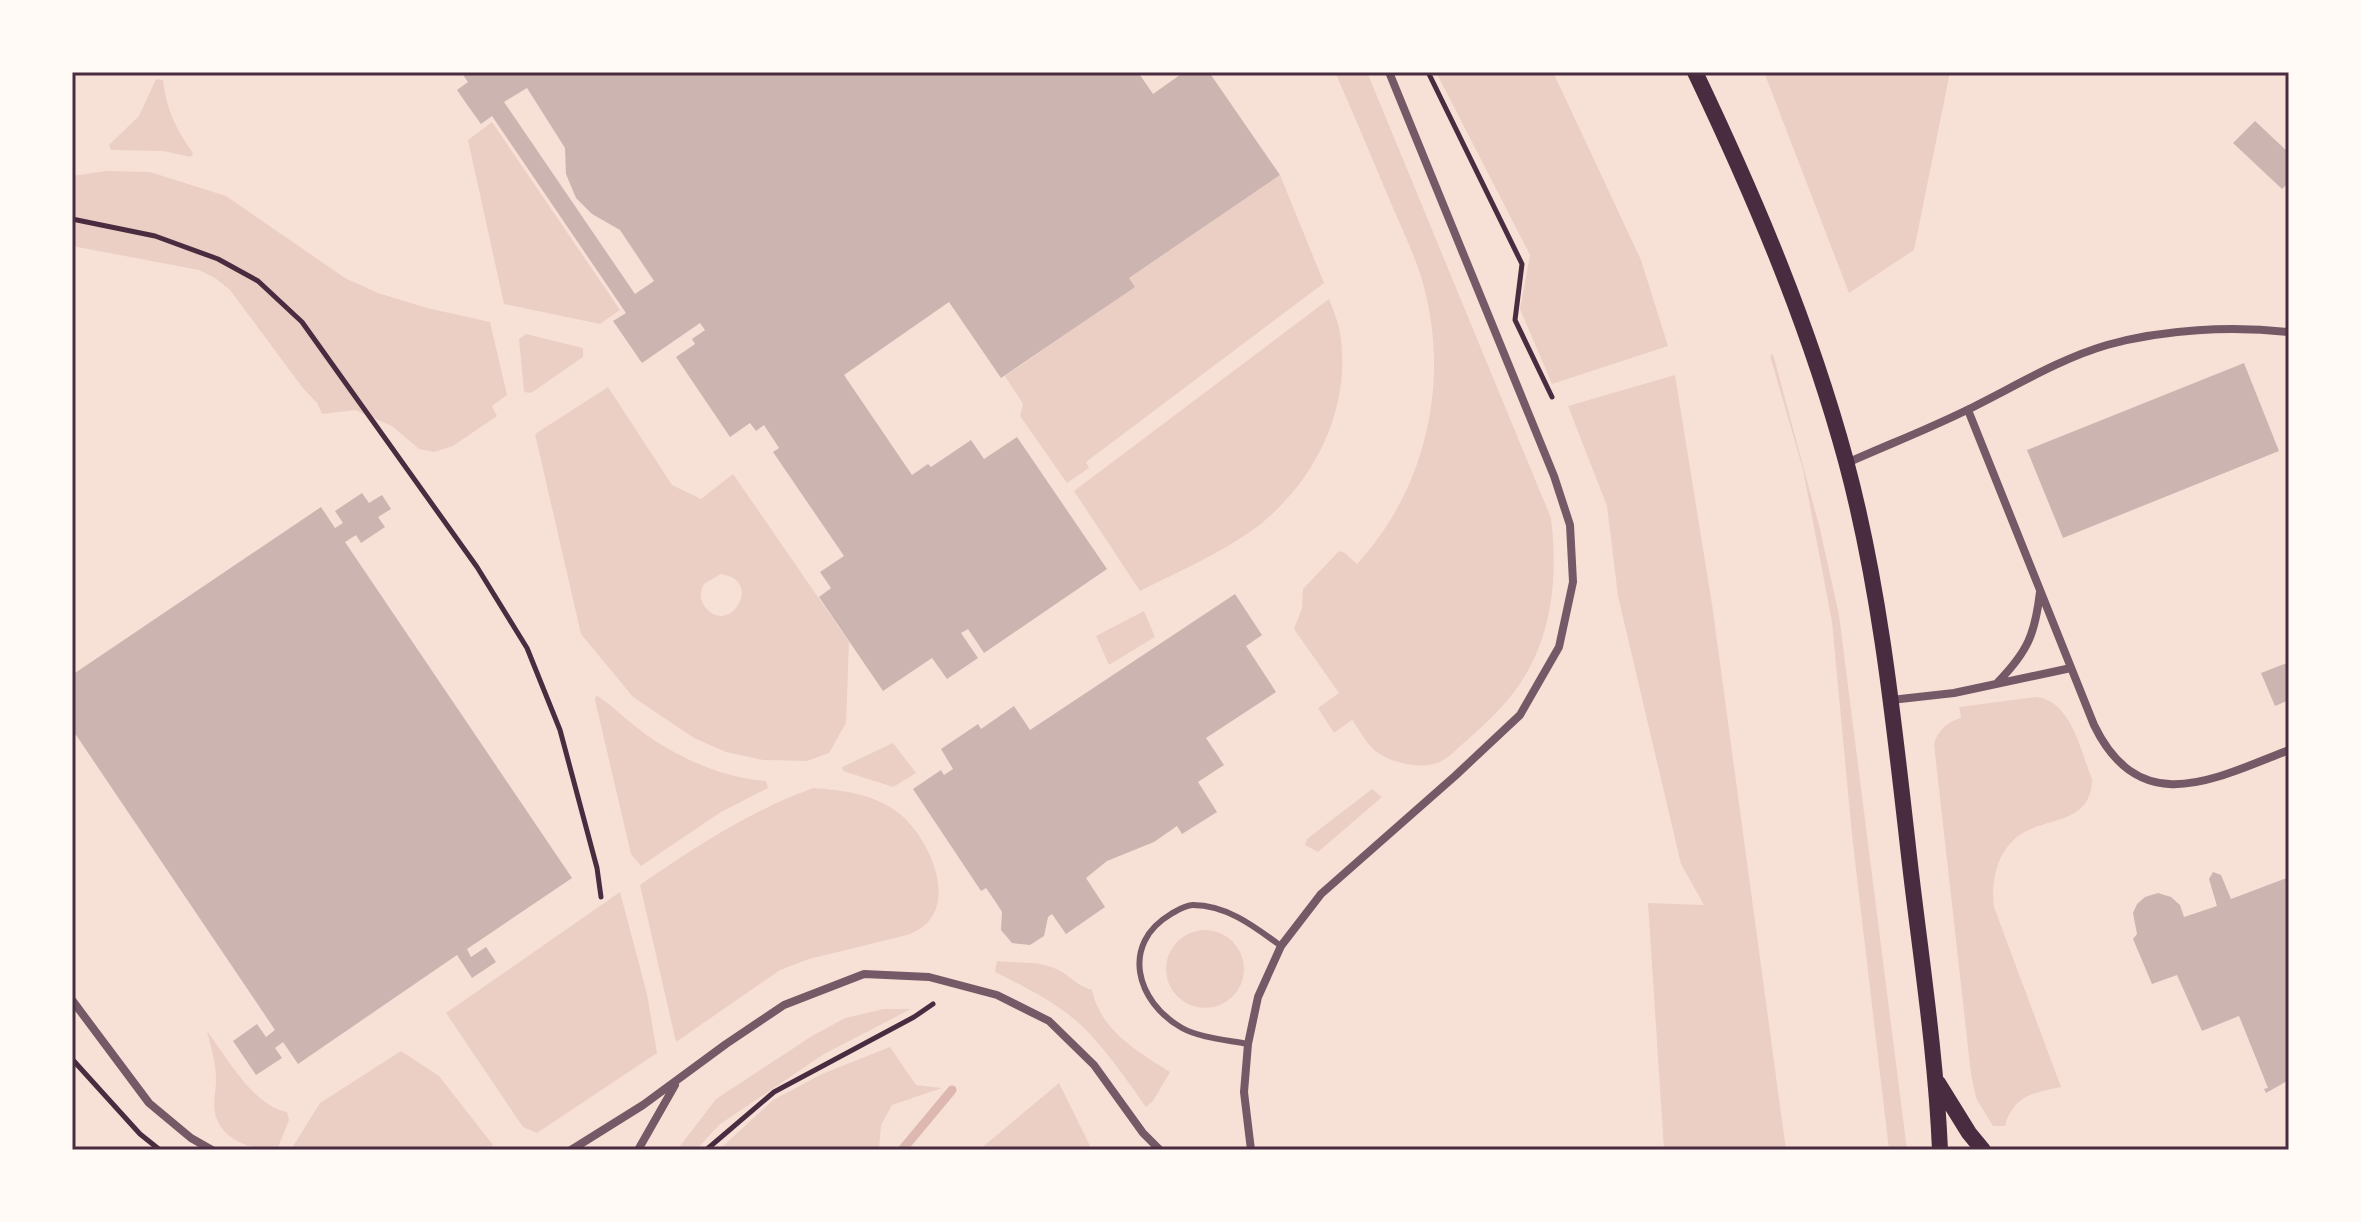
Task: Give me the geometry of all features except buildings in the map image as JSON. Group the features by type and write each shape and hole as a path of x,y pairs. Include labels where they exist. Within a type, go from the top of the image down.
{"main road":[{"path":"1695,72 1774,245 1847,463 1874,583 1891,700 1937,1082 1940,1150"},
{"path":"1937,1082 1983,1150"}],"street":[{"path":"1251,1150 1244,1092 1248,1044 1258,997 1281,946 1321,894 1520,715 1559,647 1573,582 1570,525 1554,476 1389,72"},
{"path":"1847,463 2107,345 2146,337 2209,331 2253,328 2289,332"},
{"path":"1968,410 2102,741 2123,766 2148,781 2164,786 2184,786 2209,780 2289,750"},
{"path":"1997,683 2018,662 2029,643 2036,623 2040,591"},
{"path":"1891,700 1954,693 2071,668"},
{"path":"571,1150 677,1082 784,1005 864,974 929,977 997,995 1049,1021 1094,1065 1143,1133 1160,1150"},
{"path":"72,1000 149,1103 191,1138 212,1150"},
{"path":"638,1150 677,1082"}],"lane":[{"path":"1248,1044 1183,1029 1170,1019 1147,994 1140,979 1138,965 1142,950 1160,921 1188,904 1227,912 1256,927 1281,946"}],"path":[{"path":"1428,72 1522,264 1515,320 1552,397"},
{"path":"72,219 155,236 218,259 258,281 302,322 477,567 527,648 560,730 597,868 601,897"},
{"path":"706,1150 774,1092 933,1004"},
{"path":"72,1059 140,1134 160,1150"}],"shaded area":[{"path":"1335,72 1367,72 1551,518 1554,549 1552,594 1536,655 1502,707 1453,753 1430,765 1407,764 1384,757 1370,746 1352,720 1334,733 1318,708 1339,693 1294,629 1302,608 1303,589 1339,551 1357,564 1381,534 1401,501 1427,431 1433,393 1434,355 1422,280"},
{"path":"1436,72 1553,72 1641,260 1668,346 1552,384 1520,309 1530,255"},
{"path":"1764,72 1950,72 1914,250 1849,293"},
{"path":"156,79 163,80 169,109 193,153 191,157 163,151 111,150 109,145 139,116"},
{"path":"492,122 620,310 600,324 504,304 468,140"},
{"path":"106,171 150,172 226,196 345,278 378,293 427,308 490,322 507,395 492,406 497,416 453,446 434,452 419,449 392,426 355,410 322,414 317,403 230,290 215,278 199,270 72,246 72,176"},
{"path":"1280,175 1324,283 1086,462 1089,468 1067,483 1020,416 1023,404 1005,376 1134,287 1129,278"},
{"path":"1329,299 1339,328 1341,387 1334,416 1309,470 1270,516 1247,534 1140,591 1074,491"},
{"path":"526,334 583,348 583,357 531,393 524,392 519,339"},
{"path":"1773,354 1820,529 1839,615 1907,1150 1889,1150 1852,835 1832,622 1803,469 1770,356"},
{"path":"1675,375 1712,604 1786,1150 1664,1150 1648,903 1704,905 1681,864 1618,596 1607,506 1568,406"},
{"path":"608,387 672,485 701,499 733,474 849,642 846,723 829,753 807,761 763,760 726,752 694,738 633,697 581,634 535,434","holes":["721,574 734,579 742,595 739,604 724,615 715,615 702,602 704,584"]},
{"path":"1144,611 1155,637 1109,665 1096,636"},
{"path":"596,695 668,749 716,771 766,781 768,788 721,812 641,866 631,854"},
{"path":"2036,697 2048,700 2066,717 2092,779 2090,794 2084,805 2064,818 2017,837 2004,852 1996,869 1994,907 2061,1087 2026,1097 2014,1108 2005,1126 1993,1126 1976,1098 1971,1074 1934,744 1944,727 1961,718 1959,707"},
{"path":"893,743 916,773 893,787 843,771 842,767"},
{"path":"813,788 847,792 880,802 912,826 932,860 937,878 939,896 935,912 924,925 907,935 809,959 780,970 676,1042 640,885 724,831"},
{"path":"1372,789 1382,797 1318,852 1305,845 1307,839"},
{"path":"620,892 647,994 657,1053 537,1133 523,1127 446,1013"},
{"path":"1205,930 1220,933 1237,947 1244,969 1241,984 1227,1001 1205,1008 1190,1005 1173,991 1166,969 1169,954 1183,937"},
{"path":"997,961 1048,966 1092,990 1103,1017 1112,1028 1133,1048 1170,1072 1153,1101 1146,1107 1107,1053 1080,1024 1039,995 995,972"},
{"path":"884,1009 911,1009 824,1054 719,1125 696,1150 677,1150 716,1099 845,1018"},
{"path":"207,1031 252,1091 263,1101 287,1112 289,1120 277,1150 241,1143 220,1126 214,1103 216,1074"},
{"path":"890,1047 916,1085 942,1088 892,1105 881,1125 879,1150 719,1150 773,1100 822,1074"},
{"path":"401,1051 439,1076 493,1145 488,1150 292,1148 320,1103"},
{"path":"1059,1083 1092,1150 979,1150"}],"waterway":[{"path":"902,1150 952,1090"}]}
